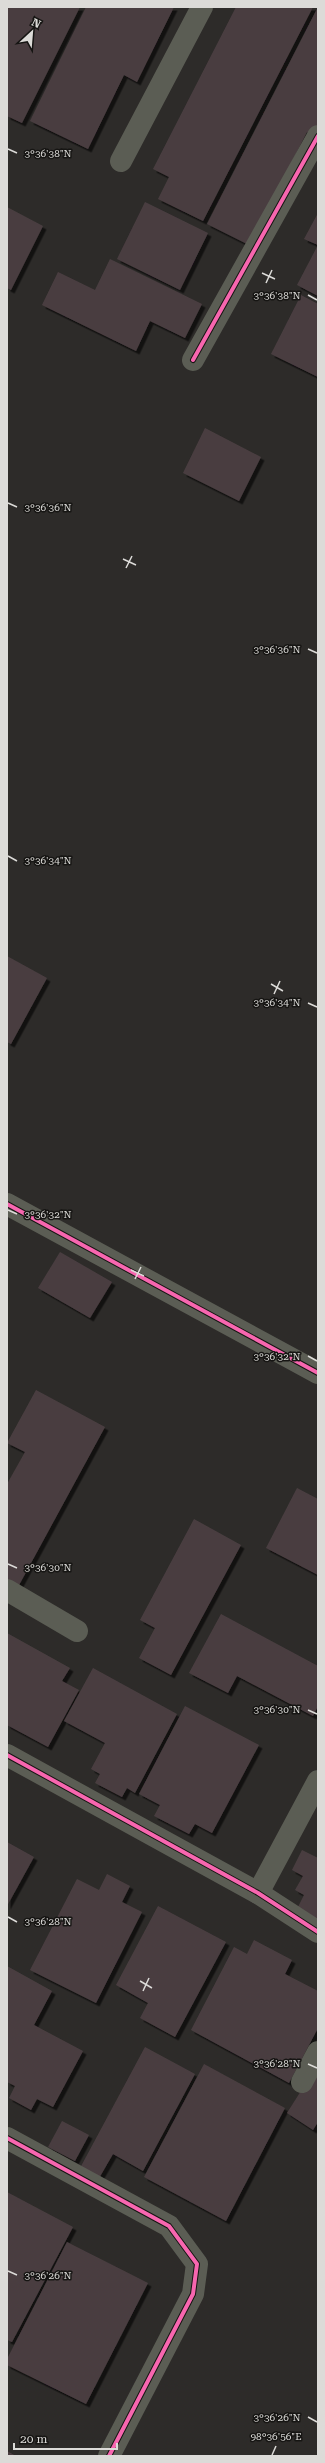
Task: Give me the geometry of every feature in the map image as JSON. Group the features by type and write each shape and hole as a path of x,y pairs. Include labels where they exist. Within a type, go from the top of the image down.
{"street":[{"path":"121,161 202,7"},
{"path":"193,360 318,136"},
{"path":"7,1204 318,1373"},
{"path":"7,1590 77,1631"},
{"path":"7,1754 258,1893 318,1932"},
{"path":"258,1893 318,1781"},
{"path":"302,2082 318,2052"},
{"path":"7,2138 169,2226 197,2264 193,2294 109,2456"}],"building":[{"path":"7,7 80,7 22,123 7,116"},
{"path":"86,7 174,7 137,82 124,75 88,149 30,121"},
{"path":"236,7 313,7 203,221 158,199 169,177 153,169"},
{"path":"318,7 318,128 314,136 307,132 249,245 207,224"},
{"path":"145,202 208,233 180,290 117,259"},
{"path":"7,207 43,226 11,290 7,288"},
{"path":"318,213 318,245 304,239"},
{"path":"318,245 318,296 297,285"},
{"path":"110,259 202,304 185,338 150,321 136,351 42,305 58,272 95,290"},
{"path":"301,295 318,304 318,377 271,354"},
{"path":"205,428 261,457 239,501 183,473"},
{"path":"7,956 47,978 11,1044 7,1042"},
{"path":"60,1252 112,1282 90,1318 38,1288"},
{"path":"36,1390 105,1427 18,1587 7,1581 7,1484 25,1452 7,1443"},
{"path":"297,1488 318,1499 318,1575 266,1548"},
{"path":"194,1519 241,1545 171,1675 139,1658 155,1628 140,1620"},
{"path":"221,1614 318,1666 318,1706 313,1716 237,1676 228,1693 189,1673"},
{"path":"7,1633 70,1668 62,1681 79,1690 48,1747 7,1725"},
{"path":"93,1668 177,1714 135,1793 127,1788 122,1797 95,1783 100,1774 91,1769 105,1743 64,1721"},
{"path":"185,1706 259,1745 212,1833 195,1824 189,1834 154,1816 160,1805 139,1794"},
{"path":"7,1842 34,1857 7,1906"},
{"path":"302,1850 318,1858 318,1922 296,1911 304,1895 295,1890 303,1876 292,1870"},
{"path":"107,1874 130,1886 122,1902 142,1912 96,2003 30,1970 77,1879 99,1890"},
{"path":"158,1906 226,1942 175,2037 140,2018 148,2003 116,1985"},
{"path":"254,1940 292,1960 285,1974 318,1991 318,2028 289,2083 191,2030 234,1947 247,1954"},
{"path":"7,1966 52,1991 34,2025 83,2051 53,2107 37,2099 31,2110 9,2098 15,2086 7,2082"},
{"path":"145,2047 195,2074 143,2171 113,2154 98,2180 79,2170"},
{"path":"204,2064 285,2108 226,2221 144,2177"},
{"path":"318,2064 318,2122 313,2130 287,2113"},
{"path":"62,2121 89,2135 75,2161 48,2147"},
{"path":"7,2192 73,2227 12,2342 7,2340"},
{"path":"67,2242 148,2283 86,2404 7,2365 7,2359"},
{"path":"7,2451 16,2456 7,2456"}],"cycle path":[{"path":"193,360 318,136"},
{"path":"7,1204 318,1373"},
{"path":"7,1755 258,1893 318,1932"},
{"path":"7,2138 169,2226 197,2264 193,2294 109,2456"}]}
